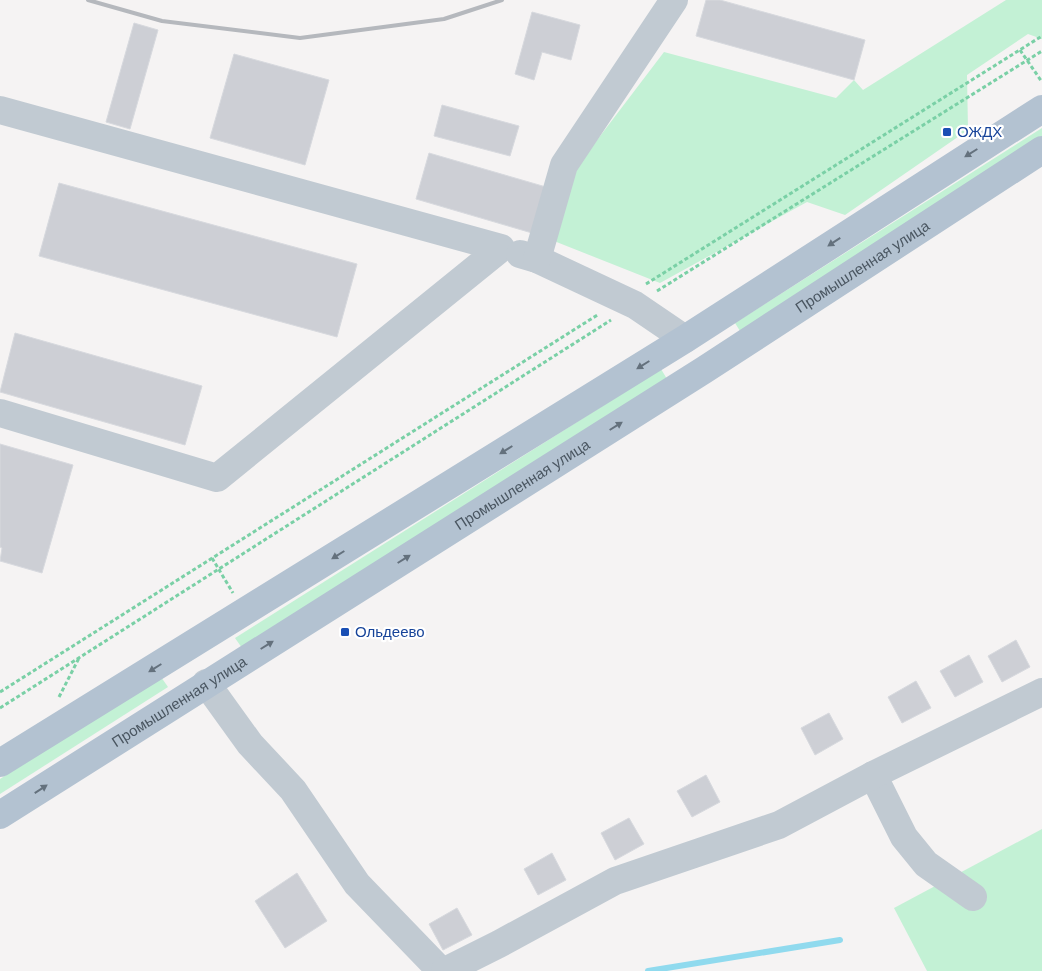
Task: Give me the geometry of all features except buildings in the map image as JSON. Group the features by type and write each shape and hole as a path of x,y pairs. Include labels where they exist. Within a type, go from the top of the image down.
{"main road":[{"path":"0,763 685,339 1042,109"},
{"name":"Промышленная улица","path":"0,815 704,370 1042,150"},
{"path":"685,339 704,370"},
{"path":"186,649 206,684"}],"street":[{"path":"536,259 564,165 674,0"},
{"path":"0,110 536,259 629,302 685,339"},
{"path":"0,413 217,478 501,248"},
{"path":"206,684 250,744 293,790 357,884 441,971"},
{"path":"445,971 615,881 780,825 873,776 1042,692"},
{"path":"873,776 904,837 926,864 973,897"}],"path":[{"path":"0,708 219,569 1042,36"},
{"path":"1020,50 1042,82"},
{"path":"0,692 212,558 1042,51"},
{"path":"212,558 230,587"},
{"path":"58,699 79,658"}],"green space":[{"path":"1006,0 1042,0 1042,39 1028,34 967,75 968,130 845,215 807,202 660,283 554,241 572,173 664,52 836,98 854,80 863,90"},
{"path":"1042,128 1042,139 740,331 735,323"},
{"path":"661,369 667,379 242,648 235,638"},
{"path":"161,677 168,687 0,794 0,779"},
{"path":"1042,829 1042,971 927,971 894,908"}],"waterway":[{"path":"648,971 840,940"}],"railway":[{"path":"88,0 162,21 300,38 444,19 502,0"}],"place":[{"name":"ОЖДХ","path":"947,132"},
{"name":"Ольдеево","path":"345,632"}]}
